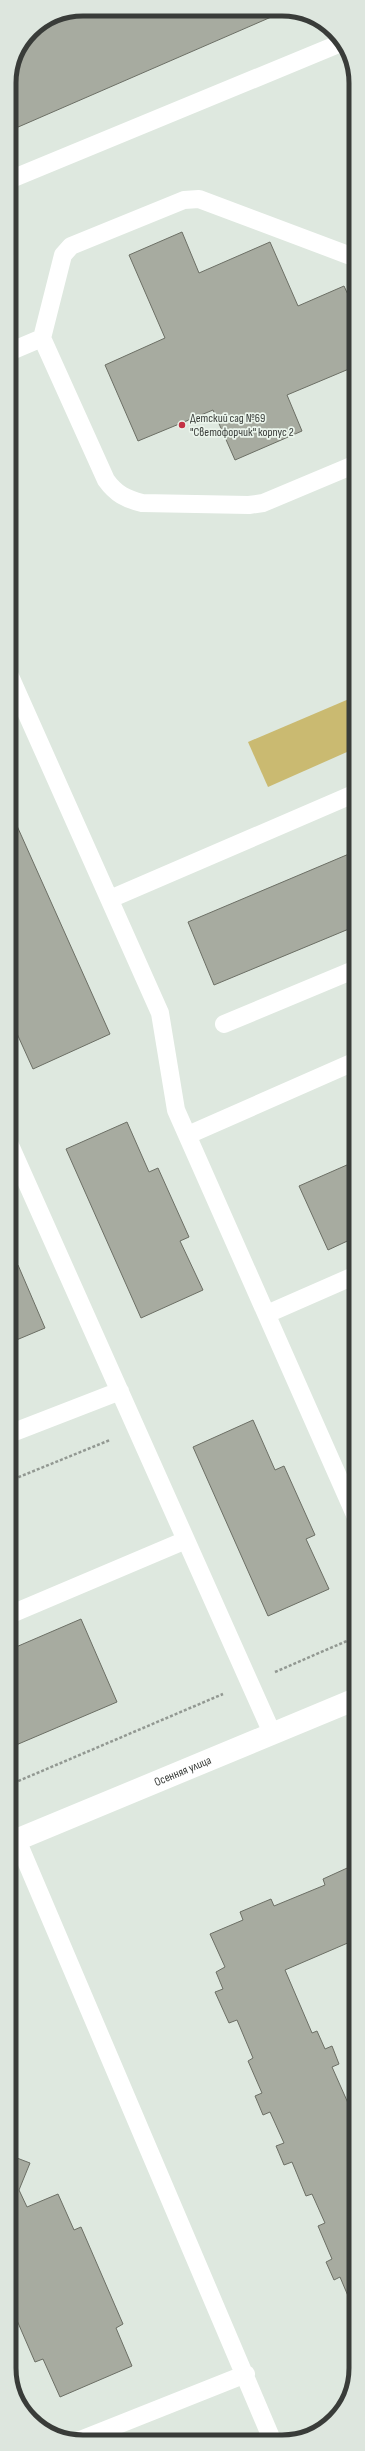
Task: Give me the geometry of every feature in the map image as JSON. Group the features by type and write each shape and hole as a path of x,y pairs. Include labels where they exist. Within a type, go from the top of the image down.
{"street":[{"name":"Осенняя улица","path":"16,1841 349,1702"}],"lane":[{"path":"16,177 337,45"},
{"path":"349,255 198,199 184,200 71,246 63,255 42,338 106,480 115,491 127,499 142,503 248,505 263,503 349,467"},
{"path":"16,349 42,338"},
{"path":"16,690 160,1013 176,1110 349,1500"},
{"path":"110,899 349,796"},
{"path":"224,1024 349,971"},
{"path":"188,1135 349,1064"},
{"path":"16,1159 272,1733"},
{"path":"267,1314 349,1278"},
{"path":"16,1431 120,1391"},
{"path":"16,1612 186,1540"},
{"path":"16,1849 246,2374 270,2435"},
{"path":"93,2435 246,2374"}],"path":[{"path":"16,1478 136,1429"},
{"path":"16,1782 349,1640"}],"shaded area":[{"path":"349,699 349,751 268,787 248,742"}],"building":[{"path":"83,16 274,16 16,128 16,83 17,70 21,57 27,46 36,36 46,27 57,21 70,17"},
{"path":"182,232 199,273 270,242 298,306 344,286 349,297 349,369 287,395 302,431 235,460 213,410 138,441 105,365 165,338 129,255"},
{"path":"16,824 110,1034 33,1069 16,1031"},
{"path":"349,854 349,929 214,985 188,922"},
{"path":"127,1122 149,1172 158,1168 189,1237 180,1241 203,1290 141,1318 66,1149"},
{"path":"349,1164 349,1240 328,1250 299,1186"},
{"path":"18,1265 45,1328 16,1340 16,1266"},
{"path":"253,1420 275,1470 284,1466 315,1535 306,1539 329,1589 268,1616 193,1447"},
{"path":"81,1619 117,1702 16,1745 16,1647"},
{"path":"349,1867 349,1942 285,1970 312,2033 317,2031 325,2049 332,2046 339,2064 332,2067 349,2105 349,2298 340,2277 334,2280 326,2262 332,2259 318,2226 325,2223 312,2194 306,2196 292,2162 284,2165 276,2146 284,2143 270,2112 263,2115 255,2096 262,2093 248,2061 253,2058 237,2020 229,2023 215,1992 223,1989 216,1972 225,1967 210,1934 243,1920 240,1912 271,1899 274,1906 325,1885 323,1879"},
{"path":"16,2158 30,2163 19,2190 27,2207 58,2194 74,2230 81,2227 123,2324 116,2328 132,2366 60,2397 43,2359 35,2362 16,2318"}],"place":[{"name":"Детский сад №69 \"Светофорчик\" корпус 2","path":"182,425"}]}
